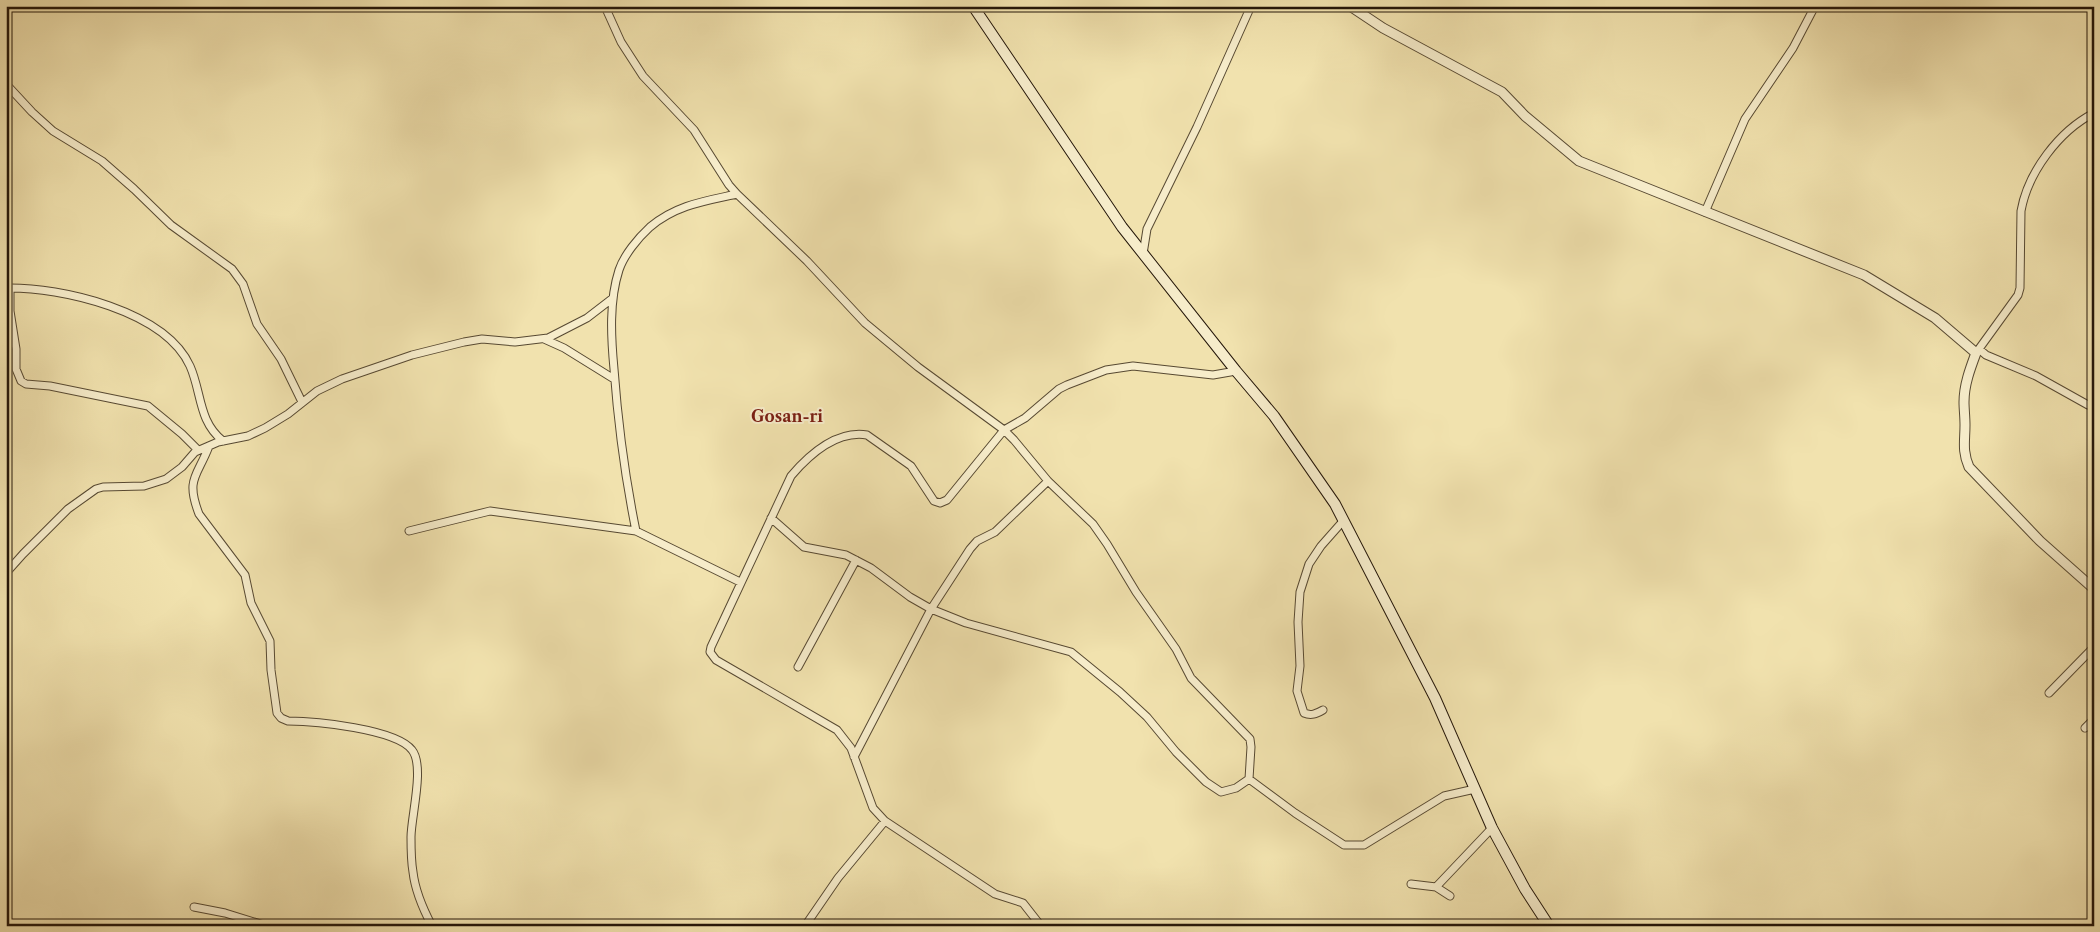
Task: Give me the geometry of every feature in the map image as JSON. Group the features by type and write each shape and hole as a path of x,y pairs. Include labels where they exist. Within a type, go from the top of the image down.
{"main road":[{"path":"973,6 1122,227 1274,416 1327,491 1344,520 1439,704 1492,828 1525,889 1550,926"}],"street":[{"path":"1143,254 1146,230 1197,127 1251,6"},
{"path":"1350,6 1383,28 1502,92 1525,116 1579,161 1864,275 1935,318 1978,351 2036,376 2088,405"},
{"path":"1705,212 1745,119 1793,48 1815,6"},
{"path":"605,8 621,42 643,76 694,130 729,185 737,194 807,262 864,323 918,367 1004,430 1048,481 1093,524 1136,592 1176,649 1191,678 1250,739 1249,779"},
{"path":"6,84 53,131 102,161 171,225 232,269 243,284 257,324 280,358 302,402"},
{"path":"2094,113 2077,123 2060,138 2036,173 2021,211 2020,288 2018,295 1978,351 1967,378 1964,400 1965,426 1963,442 1964,455 1968,466 2040,541 2094,588"},
{"path":"636,530 621,450 612,352 613,298 620,268 631,248 651,226 694,202 737,194"},
{"path":"198,450 148,406 50,386 26,384 20,381 16,369 16,349 8,288 24,288 79,296 132,315 156,327 179,347 186,358 194,376 205,418 211,430 223,441"},
{"path":"6,573 50,526 86,495 103,487 136,486 155,483 182,467 198,450 223,441 248,436 265,428 323,388 342,379 436,349 482,339 515,342 544,338 587,318 613,298"},
{"path":"544,338 614,379"},
{"path":"1041,926 1023,903 995,894 885,821 873,808 851,748 837,730 713,656 710,652 740,582 791,476 803,461 832,441 860,434 867,435 911,466 934,501 940,503 947,500 1004,430 1025,418 1059,389 1106,370 1133,366 1214,375 1236,371"},
{"path":"210,446 192,482 195,502 200,514 245,575 251,603 270,641 271,670 277,713 281,718 288,721 338,725 393,738 405,744 415,755 417,772 411,836 413,874 424,910 432,926"},
{"path":"854,757 931,609 976,541 995,532 1048,481"},
{"path":"409,531 490,511 636,530 740,582"},
{"path":"771,518 804,547 846,555 870,568 910,597 931,609 966,624 1071,652 1147,717 1176,752 1206,782 1221,792 1236,788 1249,779"},
{"path":"1323,710 1315,714 1308,715 1304,713 1297,691 1300,666 1298,622 1300,592 1308,564 1344,520"},
{"path":"798,668 856,560"},
{"path":"2049,693 2094,647"},
{"path":"2085,728 2094,719"},
{"path":"1249,779 1295,813 1344,845 1355,846 1364,845 1444,796 1475,789"},
{"path":"805,926 838,878 885,821"},
{"path":"1436,887 1492,828"},
{"path":"1411,884 1436,887 1450,896"},
{"path":"194,907 225,913 267,926"}],"district":[{"name":"Gosan-ri","path":"787,416"}]}
